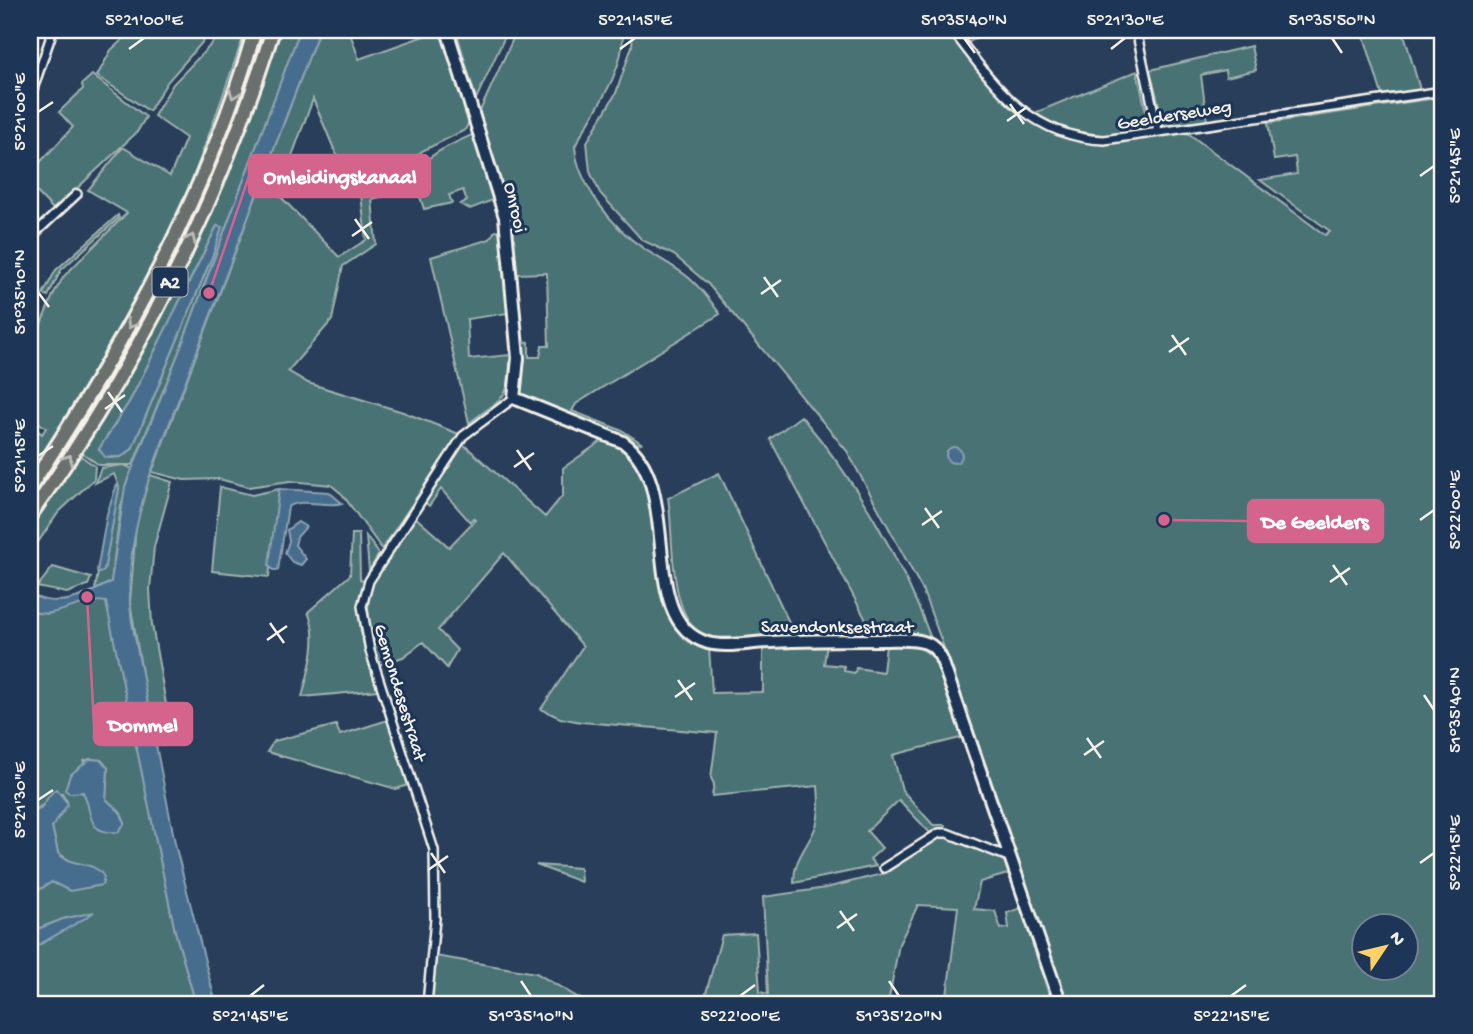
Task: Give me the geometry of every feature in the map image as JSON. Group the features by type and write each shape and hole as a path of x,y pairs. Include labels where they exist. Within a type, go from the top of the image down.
{"highway":[{"name":"A2","path":"30,487 75,418 153,284 207,162 255,30"},
{"name":"A2","path":"30,515 83,436 162,300 213,190 272,30"}],"street":[{"path":"30,98 53,30"},
{"name":"Onrooi","path":"447,30 505,216 518,358 514,398"},
{"name":"Geelderseweg","path":"952,30 990,79 1030,118 1075,138 1104,140 1443,91"},
{"path":"1136,30 1158,131"},
{"path":"30,238 77,194"},
{"name":"Savendonksestraat","path":"514,398 633,449 651,483 658,508 668,603 684,627 697,637 719,644 909,640 926,643 935,650 943,663 1061,1004"},
{"name":"Gemondesestraat","path":"427,1004 435,919 434,850 370,651 362,606 369,581 463,436 514,398"},
{"path":"884,868 939,833 1011,858"}],"green space":[{"path":"133,30 213,30 168,81 149,111 97,76 111,50"},
{"path":"225,30 246,30 176,219 145,285 109,351 30,477 30,424 42,434 46,428 30,416 30,350 64,276 127,213 88,190 123,147 170,176 186,138 154,116 173,84"},
{"path":"278,30 300,30 181,347 133,465 99,465 81,452 140,349 193,247 259,87","holes":["217,226 221,227 214,252 132,449 121,457 108,458 99,449 131,399"]},
{"path":"319,30 338,30 338,33 349,30 359,59 441,30 469,122 465,130 422,151 392,181 352,192 313,99 278,194 339,257 366,240 361,194 395,186 397,193 372,199 376,244 343,266 332,320 288,371 308,383 403,412 459,434 382,549 342,494 331,485 290,481 249,487 219,479 184,480 152,472"},
{"path":"456,30 507,32 476,99"},
{"path":"517,30 623,30 614,76 575,146 582,175 598,203 620,229 643,248 688,277 720,314 576,404 572,411 623,431 641,443 638,444 518,397 520,341 529,342 529,357 540,357 542,346 549,346 547,273 517,274 510,221 479,113"},
{"path":"633,30 949,30 1012,104 1052,131 1074,139 1109,142 1185,131 1325,235 1330,231 1260,180 1297,174 1295,157 1274,160 1268,123 1443,97 1443,1004 1063,1004 952,669 922,589 847,451 708,284 674,255 642,240 600,193 590,172 587,142 616,93 632,46"},
{"path":"954,30 988,30 965,45"},
{"path":"1362,30 1403,30 1420,90 1382,95"},
{"path":"1251,46 1256,70 1226,77 1225,70 1201,75 1207,121 1164,125 1150,70"},
{"path":"1137,71 1150,129 1115,135 1089,135 1064,129 1032,114"},
{"path":"92,75 146,117 137,132 54,210 30,185 30,173 73,127 59,112 83,89 82,84"},
{"path":"474,134 493,200 470,209 460,204 467,201 463,190 449,195 452,203 424,209 413,175 433,155"},
{"path":"118,215 119,218 61,270 48,296 43,294 56,270"},
{"path":"501,229 508,313 467,319 469,359 510,355 510,371 502,397 469,423 431,257 490,239 494,232"},
{"path":"801,416 841,467 876,523 907,582 932,641 874,635 770,439"},
{"path":"603,440 631,458 647,483 665,609 681,632 709,647 712,693 763,692 763,646 827,644 824,664 844,666 844,671 855,673 856,668 883,672 886,645 920,647 936,660 964,737 893,755 902,790 933,825 945,825 945,829 930,833 899,800 867,831 882,848 870,859 876,866 794,883 798,860 817,821 818,786 712,796 714,784 711,778 717,733 581,722 560,718 541,709 583,646 504,553 438,630 457,650 447,668 423,642 403,657 379,665 372,639 369,600 372,585 388,555 414,516 449,547 475,520 473,518 470,522 441,489 429,506 424,501 462,443 545,517 563,495 563,468"},
{"path":"78,454 95,466 94,479 58,513 30,554 30,524"},
{"path":"124,465 133,469 121,506 111,582 95,590 98,572 104,570 119,487 114,474 95,483 101,468"},
{"path":"719,473 795,635 788,638 721,641 697,631 686,617 675,578 668,498"},
{"path":"150,475 172,482 154,547 150,589 152,625 167,710 173,724 152,732 130,602 136,525"},
{"path":"220,487 252,495 279,489 269,577 212,571"},
{"path":"352,534 359,534 360,579 364,582 359,610 362,637 378,690 302,697 313,643 308,612 350,575"},
{"path":"366,536 379,554 369,571"},
{"path":"53,567 91,578 88,585 67,593 37,587"},
{"path":"87,601 106,601 175,931 196,1004 30,1004 30,950 92,913 63,919 30,932 30,895 52,882 76,888 101,885 103,882 58,853 52,827 67,801 62,793 30,813 30,611 48,614","holes":["101,760 108,768 106,799 120,812 125,823 115,833 97,823 85,794 78,791 84,761"]},
{"path":"388,720 408,785 396,789 267,752 274,741 336,725 340,735"},
{"path":"939,836 947,836 1007,862 1011,873 980,882 974,909 995,911 1001,929 1009,928 1007,913 1021,908 1052,1004 946,1004 958,907 918,905 899,944 888,1004 703,1004 722,935 756,933 760,992 768,994 763,897 826,888 886,873"},
{"path":"536,865 580,868 581,882"},
{"path":"435,956 536,973 582,1000 578,1004 430,1004"}],"water":[{"path":"300,30 319,30 150,475 130,566 132,622 176,848 216,1004 196,1004 175,931 106,602 96,601 40,613 30,611 30,594 40,599 61,601 81,596 111,582 125,487 181,347"},
{"path":"217,226 222,227 214,252 132,449 121,457 105,457 99,449 131,399"},
{"path":"954,447 962,455 954,463 946,455"},
{"path":"117,484 119,489 104,571 99,573 97,571 107,514"},
{"path":"279,489 329,492 342,503 300,503 288,507 278,570 273,570 269,565"},
{"path":"298,522 306,527 297,537 295,545 306,559 301,565 292,562 285,553 289,541 287,530"},
{"path":"90,759 101,760 108,768 106,799 120,812 125,823 118,832 107,832 95,825 83,792 69,793 65,790 70,775"},
{"path":"56,789 68,804 52,827 58,853 69,861 100,871 104,877 102,885 70,891 52,882 30,895 30,813 39,809"},
{"path":"94,912 30,950 30,932 63,919"}],"place":[{"name":"Omleidingskanaal","path":"209,293"},
{"name":"De Geelders","path":"1164,520"},
{"name":"Dommel","path":"87,597"}]}
